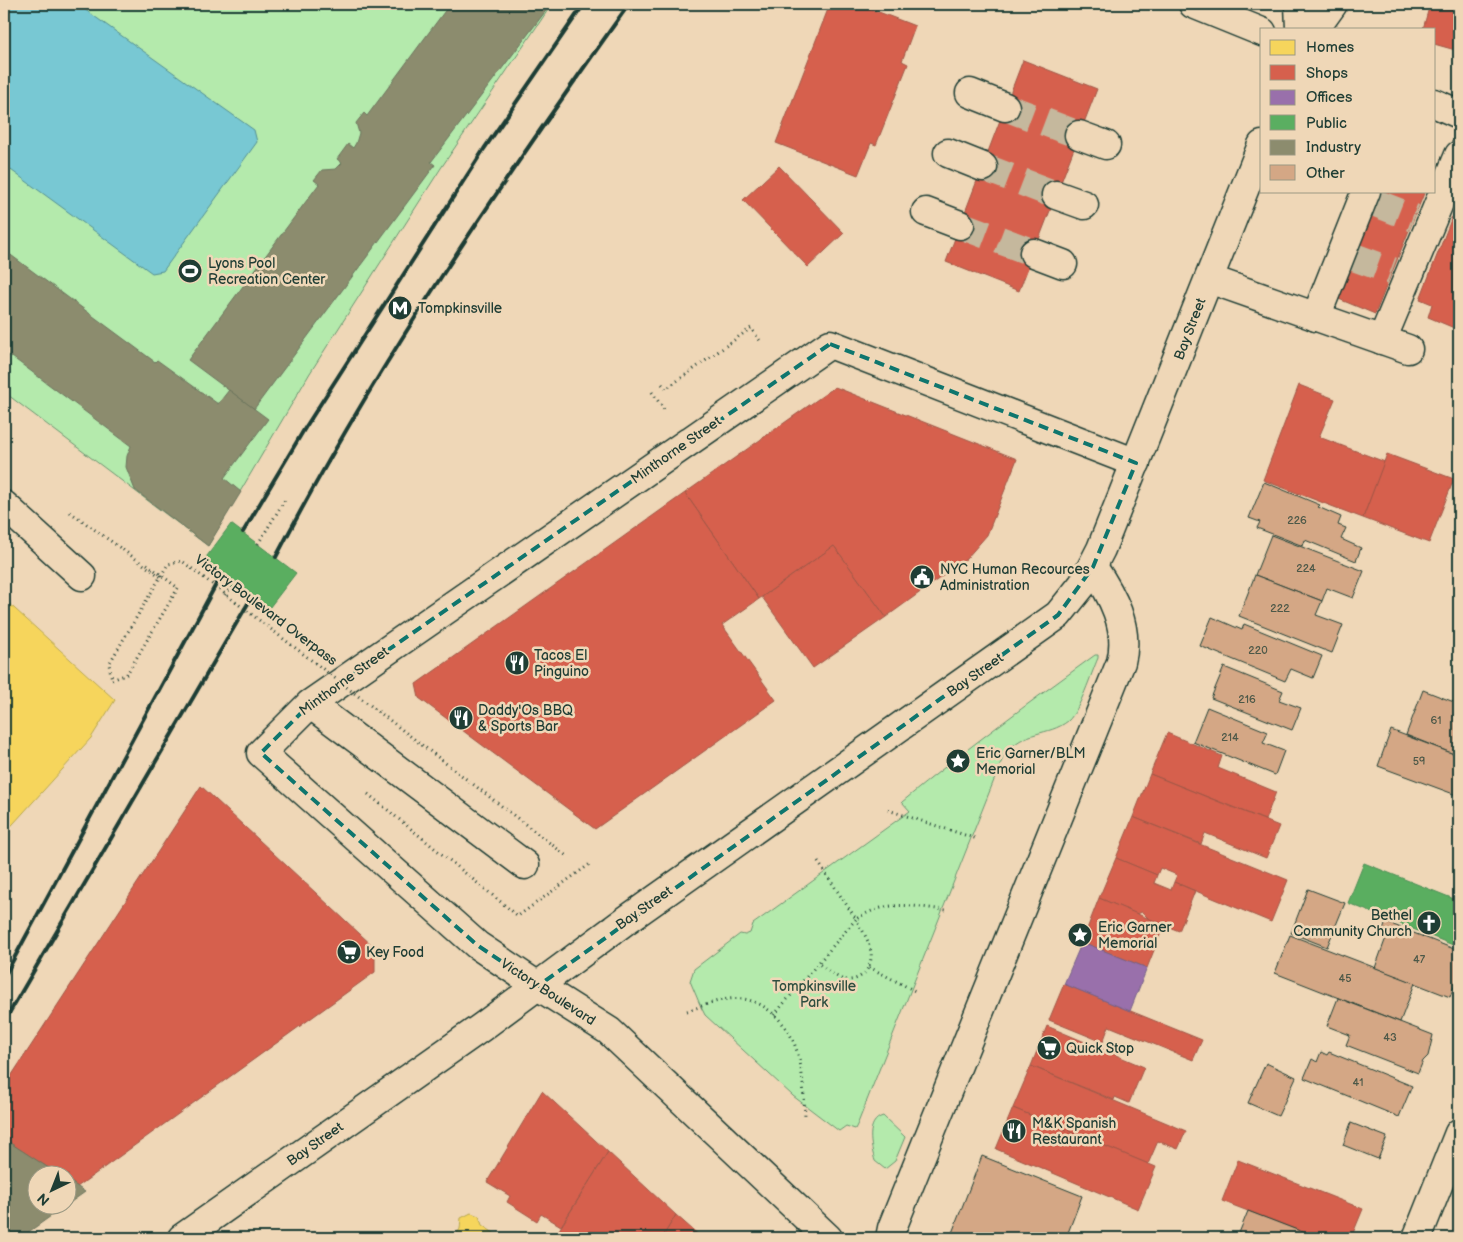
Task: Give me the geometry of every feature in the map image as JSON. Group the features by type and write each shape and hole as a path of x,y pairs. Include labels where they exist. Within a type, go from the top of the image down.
{"main road":[{"path":"1193,4 1260,31"},
{"path":"1299,4 1300,28"},
{"path":"1316,28 1334,4"},
{"path":"970,93 1005,107"},
{"path":"1436,104 1459,114"},
{"path":"1079,135 1106,145"},
{"name":"Bay Street","path":"182,1238 538,986 625,921 1058,616 1070,602 1093,567 1260,150"},
{"path":"948,153 982,167"},
{"path":"1436,189 1449,160"},
{"path":"1382,340 1400,274 1435,192"},
{"path":"1056,195 1084,205"},
{"path":"1316,318 1346,254 1367,197"},
{"path":"926,212 960,225"},
{"path":"1034,253 1063,264"},
{"path":"1209,279 1408,349"},
{"name":"Minthorne Street","path":"261,753 310,704 830,344 1136,463"},
{"path":"4,505 82,576"},
{"path":"890,1238 892,1228 1121,662 1124,643 1121,623 1111,596 1093,567"},
{"path":"310,704 525,865"},
{"name":"Victory Boulevard","path":"261,753 477,946 608,1031 828,1238"},
{"path":"1417,1238 1459,1133"}],"path":[{"path":"662,384 666,389 751,328 761,342"},
{"path":"652,392 665,411"},
{"path":"258,544 286,498"},
{"path":"70,512 161,577"},
{"name":"Victory Boulevard Overpass","path":"147,564 178,588 127,674 112,680 109,664 161,577 168,564 182,561 314,660 568,857"},
{"path":"225,595 232,586"},
{"path":"888,810 977,838"},
{"path":"818,862 856,919 871,951 869,967 862,977 851,980 841,979 818,964"},
{"path":"774,1015 856,919 882,906 900,905 946,910"},
{"path":"869,967 915,991"},
{"path":"687,1010 729,999 745,999 758,1002 774,1015 785,1026 793,1040 801,1063 805,1116"}],"highlighted area":[{"path":"830,344 1136,463 1093,567 1058,615 538,986 477,945 261,753 310,704"}],"green space":[{"name":"Lyons Pool Recreation Center","path":"4,4 552,4 441,168 310,373 208,546 4,392"},
{"name":"Tompkinsville Park","path":"1095,655 1098,655 1098,658 1085,691 1077,709 1068,721 1053,729 1020,741 1012,746 1004,755 858,1123 855,1129 846,1126 839,1131 793,1096 705,1015 690,981 694,969 740,934 750,933 753,924 910,811 902,802 973,745"},
{"path":"883,1116 905,1137 895,1161 885,1169 875,1161 871,1135 874,1123"}],"water":[{"path":"4,4 77,4 254,130 257,142 163,271 152,273 4,165"}],"building: Homes":[{"path":"4,599 115,700 91,738 4,834"},
{"path":"471,1213 479,1216 482,1225 501,1238 454,1238 460,1229 461,1218"}],"building: Shops":[{"path":"830,4 858,4 915,26 902,61 908,64 876,145 871,143 858,175 776,143"},
{"path":"1430,4 1459,4 1459,51 1436,45 1436,28 1423,28"},
{"path":"1023,60 1097,89 1019,291 946,262"},
{"path":"779,166 844,233 808,267 743,200"},
{"path":"1377,192 1425,192 1375,314 1334,297"},
{"path":"1452,217 1459,219 1459,330 1428,317 1432,304 1420,299"},
{"path":"1299,385 1335,399 1319,437 1385,462 1363,518 1263,480"},
{"path":"835,387 1017,459 987,535 966,559 886,617 834,546 759,599 685,493"},
{"path":"1387,454 1454,479 1429,543 1363,518"},
{"path":"685,493 759,599 722,625 776,700 595,829 419,698 416,684"},
{"path":"834,546 886,617 813,668 762,597"},
{"path":"1167,733 1222,756 1218,768 1276,792 1265,820 1150,774"},
{"path":"1150,774 1279,826 1266,858 1205,833 1201,844 1133,817"},
{"path":"201,786 375,948 375,972 78,1186 78,1164 43,1164 4,1139 4,1087"},
{"path":"1133,817 1288,880 1271,922 1174,882 1177,875 1160,868 1157,875 1116,858"},
{"path":"1116,858 1157,875 1154,883 1171,890 1174,882 1195,891 1179,931 1149,919 1142,912 1137,914 1099,898"},
{"path":"1099,898 1164,925 1147,968 1082,942"},
{"path":"1064,984 1202,1040 1193,1060 1109,1026 1103,1042 1049,1020"},
{"path":"1047,1026 1144,1067 1129,1103 1115,1097 1114,1100 1031,1066"},
{"path":"1031,1066 1186,1131 1178,1149 1158,1141 1148,1164 1013,1108"},
{"path":"542,1091 608,1152 561,1226 541,1214 537,1221 507,1202 510,1196 487,1182"},
{"path":"1013,1108 1156,1167 1138,1209 996,1149"},
{"path":"608,1152 676,1215 662,1238 554,1238"},
{"path":"1238,1160 1363,1209 1351,1238 1318,1238 1222,1201"},
{"path":"676,1215 702,1238 662,1238"}],"building: Offices":[{"path":"1082,942 1147,968 1130,1011 1064,984"}],"building: Public":[{"path":"231,524 296,573 266,612 201,564"},
{"name":"Bethel Community Church","path":"1364,863 1459,901 1458,947 1348,903"}],"building: Industry":[{"path":"450,4 551,4 431,162 435,165 254,409 188,360 319,184 314,180 322,170 336,169 342,163 337,159 348,144 353,148 356,143 359,133 356,123 364,113 367,116"},
{"path":"4,250 155,362 157,360 218,404 229,390 268,419 224,478 241,492 208,546 135,490 126,467 127,456 131,446 4,351"},
{"path":"4,1139 43,1164 28,1164 28,1214 54,1214 20,1238 4,1238"},
{"path":"78,1187 85,1192 78,1197"}],"building: Other":[{"path":"1264,482 1320,505 1318,507 1341,517 1338,525 1346,528 1341,539 1361,548 1356,561 1305,540 1303,546 1257,528 1260,522 1249,518"},
{"path":"1271,535 1364,571 1353,598 1327,588 1322,601 1255,575"},
{"path":"1255,575 1322,601 1316,615 1343,625 1332,653 1239,616"},
{"path":"1212,617 1242,630 1244,624 1322,656 1313,678 1291,669 1285,681 1200,646"},
{"path":"1224,667 1283,691 1279,700 1301,708 1292,730 1211,698"},
{"path":"1423,690 1459,704 1459,756 1406,735"},
{"path":"1207,707 1268,732 1263,743 1284,751 1275,775 1193,742"},
{"path":"1391,730 1459,756 1459,796 1378,766"},
{"path":"1308,889 1345,903 1327,947 1291,933"},
{"path":"1386,922 1459,951 1459,973 1450,997 1375,968 1387,935 1382,933"},
{"path":"1290,935 1415,983 1400,1022 1275,973"},
{"path":"1338,998 1433,1035 1428,1056 1423,1061 1418,1073 1346,1045 1350,1035 1327,1026"},
{"path":"1321,1052 1327,1055 1329,1052 1412,1086 1399,1117 1304,1078 1312,1059 1317,1062"},
{"path":"1266,1063 1296,1077 1278,1116 1248,1103"},
{"path":"1351,1123 1387,1137 1378,1159 1343,1145"},
{"path":"982,1156 1082,1196 1066,1238 950,1238"},
{"path":"1248,1211 1318,1238 1237,1238"}],"tunnel":[{"path":"1005,107 1079,135"},
{"path":"983,167 1056,195"},
{"path":"1373,202 1414,218"},
{"path":"960,225 1034,253"},
{"path":"1351,256 1392,271"}],"railway":[{"path":"243,532 305,428 484,149 584,4"},
{"path":"276,557 356,414 443,274 534,138 629,4"},
{"path":"4,977 220,577"},
{"path":"4,1022 250,600"}],"place":[{"name":"Lyons Pool Recreation Center","path":"190,271"},
{"name":"Tompkinsville","path":"400,308"},
{"name":"NYC Human Recources Administration","path":"922,577"},
{"name":"Tacos El Pinguino","path":"517,663"},
{"name":"Daddy'Os BBQ & Sports Bar","path":"461,718"},
{"name":"Eric Garner/BLM Memorial","path":"958,761"},
{"name":"Bethel Community Church","path":"1429,923"},
{"name":"Eric Garner Memorial","path":"1080,935"},
{"name":"Key Food","path":"349,952"},
{"name":"Quick Stop","path":"1049,1048"},
{"name":"M&K Spanish Restaurant","path":"1014,1131"}]}
